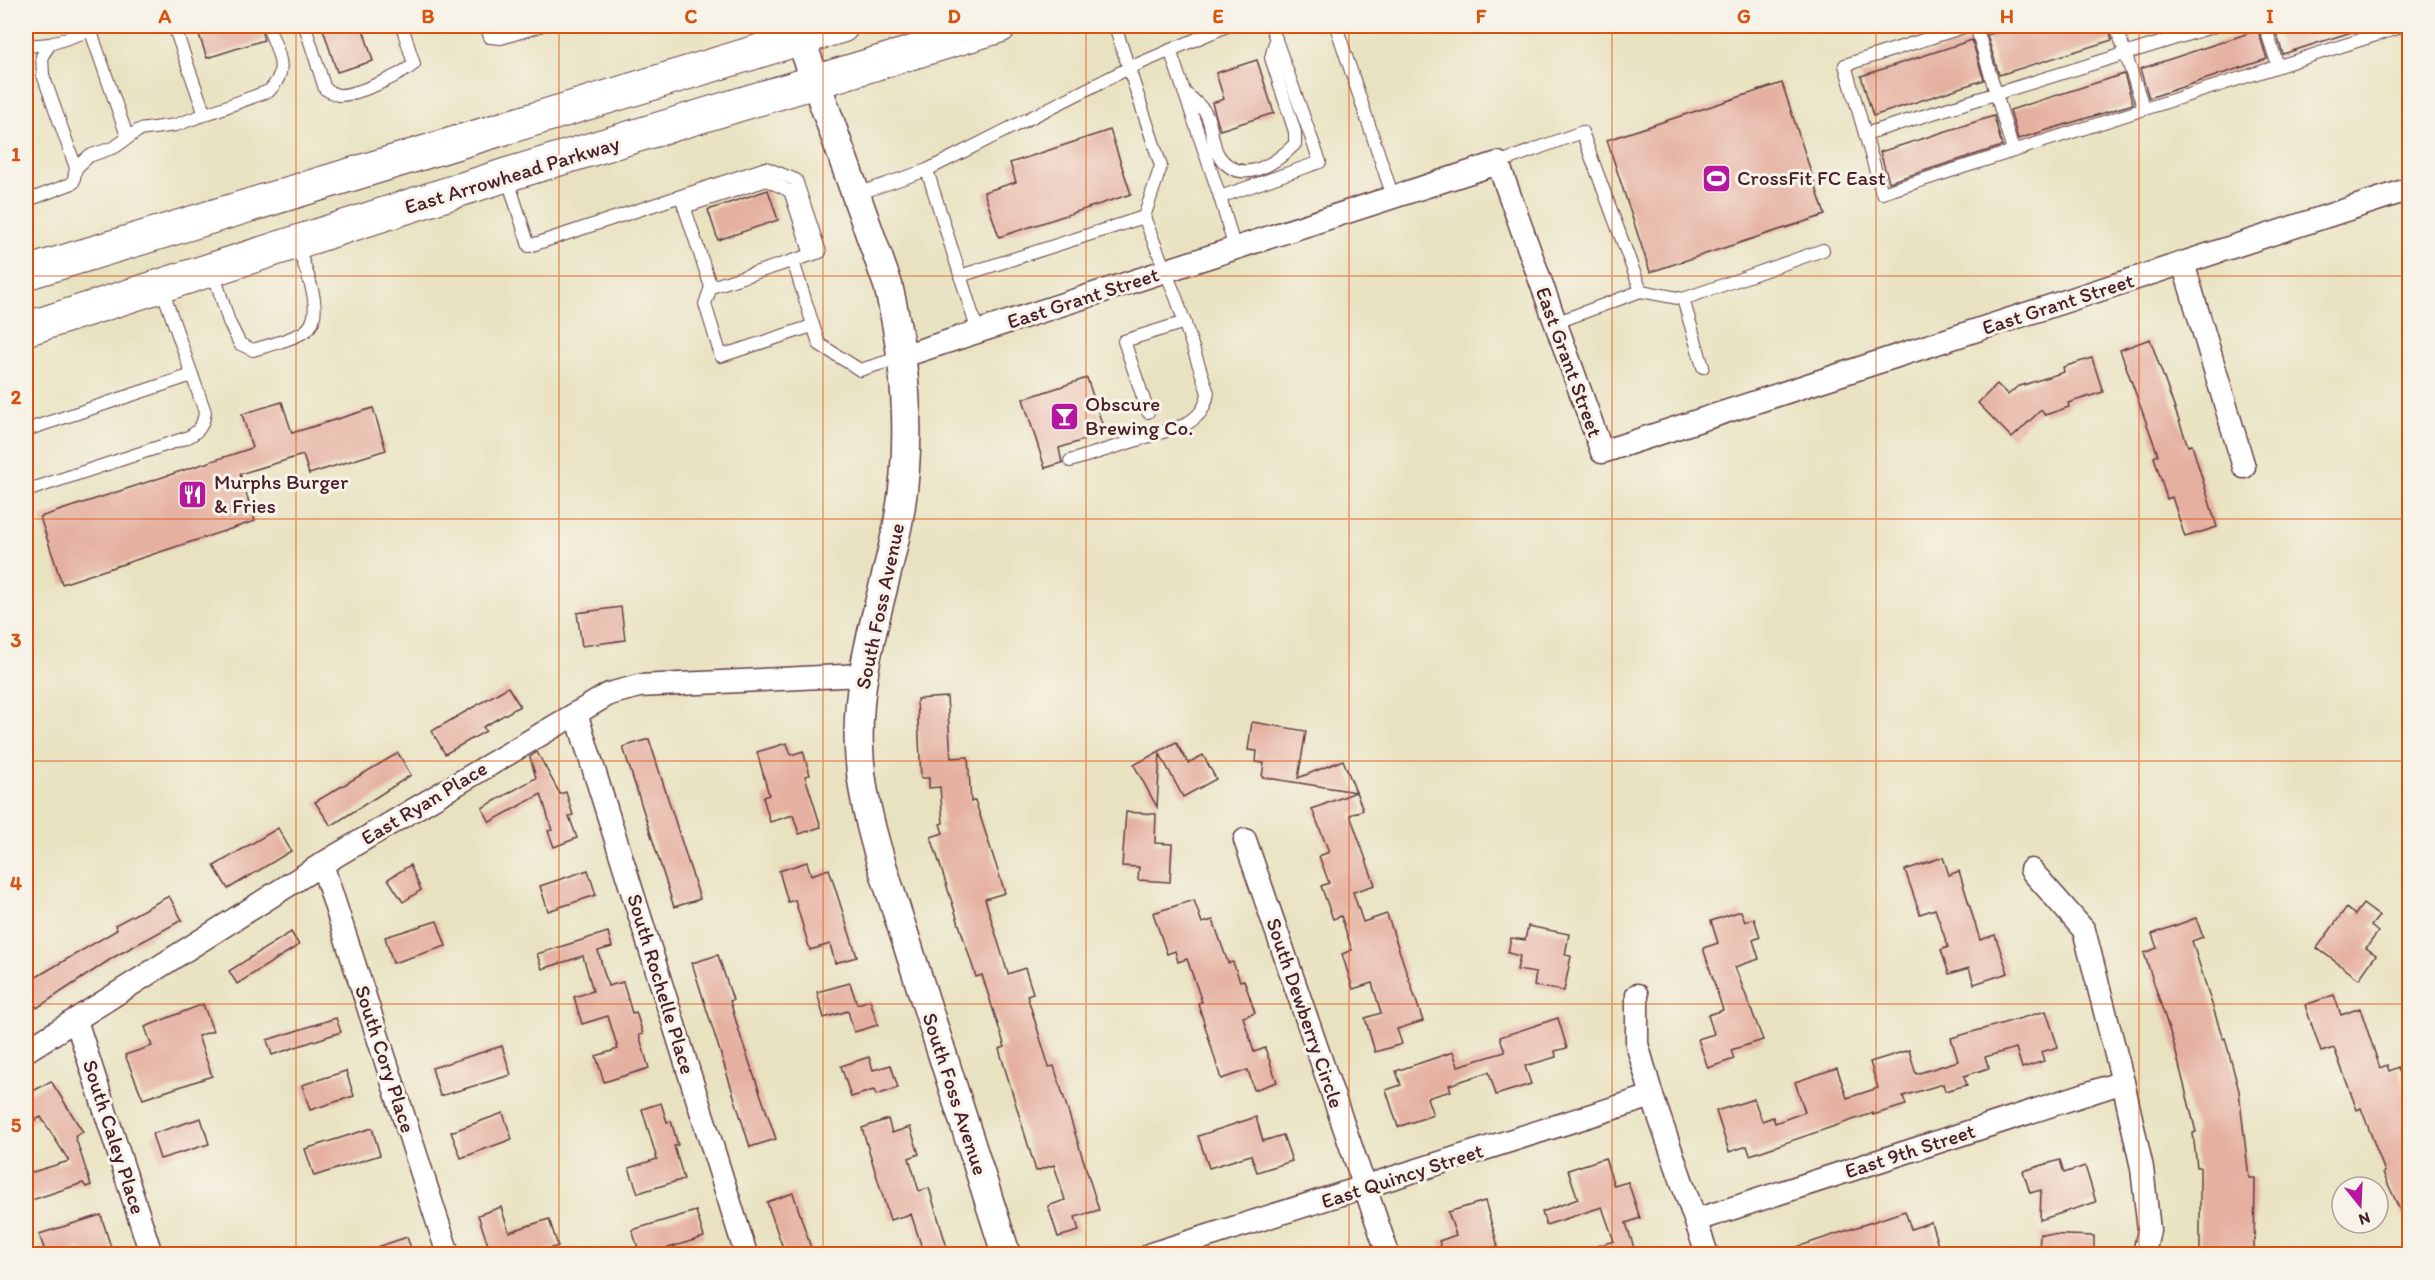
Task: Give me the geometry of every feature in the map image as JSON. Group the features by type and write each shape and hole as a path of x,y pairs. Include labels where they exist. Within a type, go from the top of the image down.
{"main road":[{"path":"26,273 799,32 842,26"},
{"name":"East Arrowhead Parkway","path":"26,329 506,175 1000,26"}],"street":[{"name":"South Foss Avenue","path":"799,32 815,83 888,285 903,356 907,422 903,488 897,525 862,675 859,751 871,828 1006,1254"},
{"name":"East Grant Street","path":"903,356 1498,163 1602,452 2409,189"},
{"path":"2183,263 2244,467"},
{"name":"East Ryan Place","path":"26,1051 322,864 609,694 639,686 862,675"},
{"name":"South Rochelle Place","path":"576,713 746,1254"},
{"name":"South Dewberry Circle","path":"1245,840 1388,1254"},
{"name":"South Cory Place","path":"322,864 448,1254"},
{"path":"2031,870 2084,930 2123,1082 2142,1168 2149,1230 2144,1254"},
{"path":"1637,995 1637,1044 1652,1096 1707,1254"},
{"name":"South Caley Place","path":"76,1020 151,1254"},
{"name":"East 9th Street","path":"1696,1220 2123,1082"},
{"name":"East Quincy Street","path":"1151,1254 1652,1096"}],"lane":[{"path":"174,26 205,115"},
{"path":"76,168 89,156 116,147 127,136 139,130 176,125 269,92 280,80 282,68 268,26"},
{"path":"305,26 325,89 337,95 349,93 404,73 414,64 402,26"},
{"path":"486,26 490,37 501,38 540,26"},
{"path":"1070,461 1185,425 1198,417 1206,407 1208,393 1167,272 1144,217 1161,166 1115,26"},
{"path":"857,194 927,170 1129,68 1227,26"},
{"path":"1221,196 1320,162 1271,26"},
{"path":"1336,26 1393,197"},
{"path":"1967,26 1845,64 1882,193 2404,26"},
{"path":"1976,26 2013,151"},
{"path":"2116,26 2144,108"},
{"path":"1865,134 2215,26"},
{"path":"2265,26 2278,66"},
{"path":"26,46 50,44 90,28 127,136"},
{"path":"1184,92 1205,112 1220,157 1235,169 1260,171 1278,161 1295,144 1295,132 1271,58 1276,38"},
{"path":"26,201 73,183 76,168 43,75 42,56 50,44"},
{"path":"1170,50 1221,196 1235,249"},
{"path":"1498,163 1582,132 1641,291"},
{"path":"506,175 529,246 683,202 766,168 796,180 820,252 711,287"},
{"path":"927,170 978,332"},
{"path":"683,202 711,287 705,304 721,356 813,326"},
{"path":"960,276 1144,217"},
{"path":"212,270 229,322 240,344 253,350 303,333 313,325 316,312 296,243"},
{"path":"1555,323 1641,291 1683,299 1823,250"},
{"path":"793,261 819,344 860,370 903,356"},
{"path":"26,483 32,489 196,434 203,424 204,412 161,285"},
{"path":"1683,299 1703,367"},
{"path":"1148,412 1124,341 1185,322"},
{"path":"26,430 192,375"}],"building":[{"path":"196,26 260,26 264,40 207,58"},
{"path":"322,26 362,26 373,61 337,72"},
{"path":"2019,26 2108,26 2112,40 1999,75 1987,35"},
{"path":"2274,26 2360,26 2361,29 2283,54"},
{"path":"2258,30 2267,59 2149,98 2140,69"},
{"path":"1972,40 1984,80 1873,116 1861,76"},
{"path":"1257,60 1274,113 1220,130 1212,103 1224,99 1216,73"},
{"path":"2124,74 2133,104 2018,139 2010,110"},
{"name":"CrossFit FC East","path":"1782,83 1825,215 1650,272 1607,140"},
{"path":"1994,116 2002,146 1889,182 1880,152"},
{"path":"1110,130 1131,194 999,237 984,192 1016,182 1010,163"},
{"path":"768,190 778,220 718,240 708,210"},
{"path":"2150,339 2188,446 2192,445 2217,527 2185,537 2172,497 2167,499 2154,457 2158,455 2120,350"},
{"path":"2092,358 2103,392 2068,403 2069,407 2045,415 2041,410 2012,438 1978,403 1997,384 2008,395 2017,387 2064,372 2063,367"},
{"name":"Obscure Brewing Co.","path":"1087,378 1105,433 1059,448 1062,463 1045,468 1023,399"},
{"path":"282,402 292,433 373,408 386,450 309,474 303,455 240,474 255,521 62,584 40,517 252,448 242,414"},
{"path":"621,607 625,640 582,646 577,613"},
{"path":"508,687 520,706 483,727 486,731 445,754 432,731"},
{"path":"947,697 951,758 968,757 971,802 975,800 1005,893 985,899 1008,974 1025,968 1033,993 1027,995 1049,1067 1054,1066 1099,1210 1075,1217 1079,1231 1058,1237 1048,1206 1065,1200 1054,1165 1036,1171 999,1049 1005,1047 982,975 976,977 931,837 943,833 940,824 943,823 940,787 929,788 929,778 921,778 917,699"},
{"path":"1252,722 1306,731 1298,778 1343,760 1356,792 1262,777 1264,763 1256,762 1257,751 1248,750"},
{"path":"649,739 700,899 674,907 623,747"},
{"path":"1176,742 1188,763 1203,755 1216,779 1183,797 1160,754 1157,807 1134,765"},
{"path":"787,743 791,755 803,751 810,775 805,776 821,827 799,834 793,815 770,822 763,797 769,795 757,752"},
{"path":"537,752 560,794 566,792 573,815 569,816 577,838 554,847 548,831 552,830 541,794 490,822 482,808 536,778 530,757"},
{"path":"398,753 411,775 331,826 315,802"},
{"path":"1356,792 1363,810 1350,815 1375,885 1353,892 1363,922 1387,914 1423,1021 1397,1029 1402,1044 1375,1052 1365,1018 1381,1013 1372,983 1353,989 1342,954 1352,950 1341,916 1333,919 1321,886 1329,883 1319,856 1329,852 1312,809"},
{"path":"1126,812 1156,814 1155,843 1172,844 1170,882 1138,880 1139,867 1122,866"},
{"path":"278,828 291,851 228,889 214,866"},
{"path":"1943,857 1949,875 1959,871 1980,940 1995,935 2008,973 1974,984 1969,968 1949,974 1941,950 1948,947 1935,909 1920,914 1905,870"},
{"path":"807,862 811,875 829,869 857,957 835,963 830,944 810,950 795,900 788,902 779,871"},
{"path":"410,865 421,890 403,902 388,879"},
{"path":"588,870 596,895 548,911 540,886"},
{"path":"169,896 182,920 114,957 37,1008 26,989 26,983 117,930 115,925"},
{"path":"1194,900 1202,923 1213,920 1228,963 1233,962 1240,981 1244,980 1255,1013 1243,1017 1254,1052 1265,1048 1277,1082 1254,1090 1248,1070 1221,1079 1198,1003 1202,1002 1187,959 1178,962 1175,951 1167,954 1153,913"},
{"path":"2363,904 2379,916 2371,926 2378,932 2366,948 2376,955 2359,979 2317,948 2346,908 2355,915"},
{"path":"1741,911 1745,922 1754,918 1760,937 1753,940 1759,959 1735,967 1763,1040 1731,1050 1734,1059 1708,1068 1698,1039 1714,1034 1708,1015 1723,1010 1703,948 1718,943 1711,921"},
{"path":"2196,918 2203,937 2192,941 2223,1039 2225,1038 2239,1091 2249,1178 2255,1178 2254,1254 2200,1254 2200,1167 2197,1167 2193,1133 2196,1132 2173,1041 2144,953 2157,948 2152,934"},
{"path":"437,921 446,946 393,963 385,937"},
{"path":"1528,926 1569,934 1565,955 1571,956 1564,991 1534,986 1536,973 1517,970 1520,956 1508,953 1511,938 1525,940"},
{"path":"291,932 299,945 237,984 229,971"},
{"path":"608,932 612,947 598,951 608,986 623,982 632,1013 636,1012 643,1034 639,1035 649,1068 604,1082 596,1056 618,1049 608,1016 582,1024 574,997 593,991 583,956 542,969 537,954"},
{"path":"718,955 733,1000 730,1001 742,1041 776,1139 750,1147 692,963"},
{"path":"850,983 857,1004 870,1000 878,1025 854,1032 848,1011 824,1018 817,992"},
{"path":"2334,995 2341,1015 2360,1008 2380,1068 2387,1065 2389,1071 2398,1067 2409,1097 2409,1230 2390,1188 2390,1175 2383,1173 2385,1172 2361,1108 2357,1110 2334,1048 2321,1052 2305,1005"},
{"path":"203,1004 213,1031 198,1036 212,1076 143,1099 125,1055 152,1046 145,1027"},
{"path":"2046,1011 2058,1047 2041,1052 2044,1061 2022,1068 2016,1048 1985,1057 1989,1068 1964,1076 1967,1085 1945,1091 1943,1084 1903,1096 1906,1105 1873,1115 1873,1113 1750,1155 1747,1146 1729,1152 1716,1111 1754,1099 1762,1121 1773,1117 1775,1123 1805,1112 1795,1082 1837,1068 1847,1098 1878,1088 1870,1062 1909,1050 1916,1074 1958,1061 1951,1038"},
{"path":"336,1018 341,1032 272,1055 267,1040"},
{"path":"1558,1018 1567,1048 1555,1051 1556,1057 1525,1066 1531,1084 1496,1095 1489,1072 1449,1085 1451,1091 1427,1098 1433,1115 1398,1127 1386,1090 1401,1085 1396,1071 1453,1052 1458,1066 1505,1052 1500,1037"},
{"path":"502,1046 511,1075 440,1096 432,1068"},
{"path":"869,1057 873,1070 891,1065 898,1088 876,1095 874,1090 851,1097 841,1066"},
{"path":"346,1071 354,1096 310,1110 302,1085"},
{"path":"51,1081 83,1132 75,1136 91,1185 86,1187 83,1183 26,1202 26,1174 69,1161 41,1117 26,1125 26,1095"},
{"path":"661,1103 667,1122 671,1121 678,1145 674,1146 684,1179 638,1193 629,1168 657,1159 642,1109"},
{"path":"503,1113 512,1139 461,1158 451,1132"},
{"path":"1256,1117 1263,1141 1283,1135 1292,1161 1257,1172 1251,1155 1209,1168 1198,1136"},
{"path":"201,1118 209,1144 160,1159 152,1134"},
{"path":"888,1119 892,1133 910,1127 919,1154 909,1158 919,1191 929,1188 949,1254 924,1254 911,1214 890,1220 862,1128"},
{"path":"372,1128 380,1155 314,1176 305,1149"},
{"path":"1605,1158 1614,1186 1628,1182 1640,1218 1626,1223 1636,1254 1582,1254 1581,1251 1614,1241 1602,1207 1546,1225 1542,1212 1578,1199 1568,1170"},
{"path":"2060,1160 2064,1173 2085,1166 2096,1202 2040,1220 2041,1190 2030,1193 2023,1171"},
{"path":"793,1193 813,1254 785,1254 767,1202"},
{"path":"1485,1201 1498,1246 1471,1254 1443,1254 1439,1241 1456,1235 1448,1212"},
{"path":"501,1207 509,1232 549,1219 558,1246 532,1254 491,1254 478,1215"},
{"path":"696,1211 704,1237 649,1254 640,1254 632,1230"},
{"path":"1905,1211 1911,1229 1931,1222 1940,1252 1931,1254 1782,1254 1782,1252"},
{"path":"101,1215 113,1254 84,1254 82,1249 64,1254 46,1254 39,1234"},
{"path":"2040,1234 2094,1236 2094,1254 2039,1254"},
{"path":"407,1237 413,1254 363,1254 363,1252"}],"place":[{"name":"CrossFit FC East","path":"1716,178"},
{"name":"Obscure Brewing Co.","path":"1064,416"},
{"name":"Murphs Burger & Fries","path":"193,494"}]}
